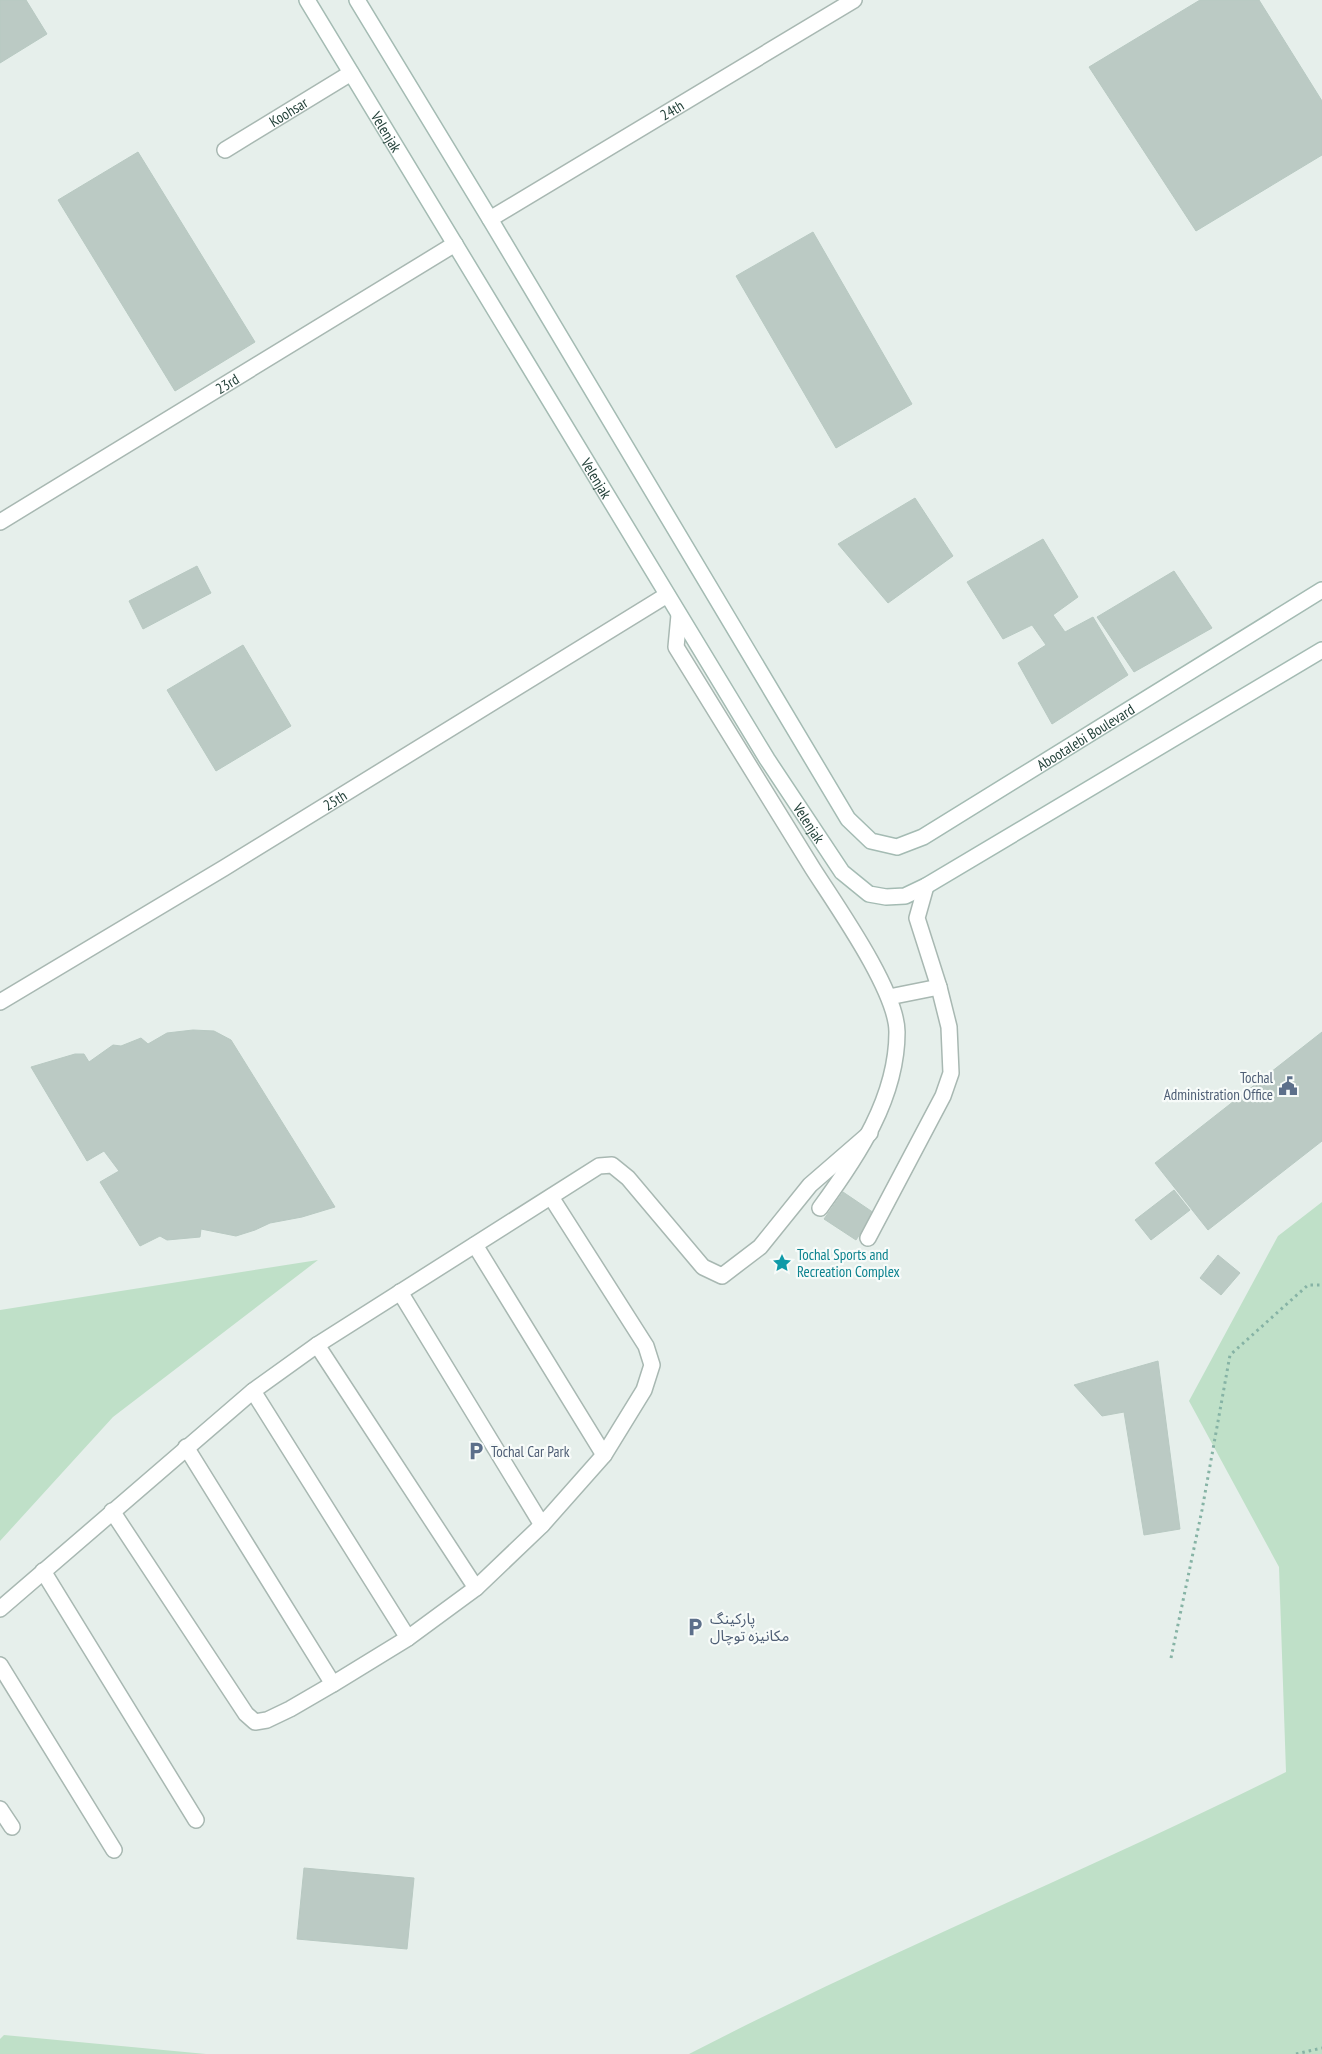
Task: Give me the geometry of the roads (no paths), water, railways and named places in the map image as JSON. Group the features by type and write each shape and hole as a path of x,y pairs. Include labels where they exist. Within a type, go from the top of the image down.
{"main road":[{"name":"Velenjak","path":"307,0 767,759 842,872 870,894 886,897 904,896 926,886"},
{"path":"357,0 490,219"},
{"name":"24th","path":"490,219 854,0"},
{"name":"Koohsar","path":"226,150 351,73"},
{"name":"Abootalebi Boulevard","path":"490,219 848,819 871,841 897,847 923,838 1322,590"},
{"name":"23rd","path":"0,522 455,244"},
{"name":"25th","path":"0,1002 224,868 667,595"},
{"path":"679,615 676,647 855,937 889,997 897,1030 894,1072 870,1133 844,1175 820,1208"},
{"path":"868,1238 943,1096 952,1073 949,1027 917,918 926,886 1322,650"},
{"path":"889,997 939,988"},
{"path":"0,1609 253,1391 317,1345 599,1166 612,1165 628,1178 703,1267 722,1276 760,1247 810,1185 870,1133"},
{"path":"112,1511 246,1714 255,1722 267,1720 333,1684 408,1638 476,1588 542,1524 604,1454 644,1390 652,1365 646,1346 551,1197"},
{"path":"476,1245 604,1454"},
{"path":"400,1292 542,1524"},
{"path":"317,1345 476,1588"},
{"path":"253,1391 408,1638"},
{"path":"186,1447 333,1684"},
{"path":"43,1571 196,1820"},
{"path":"0,1665 114,1850"},
{"path":"0,1809 12,1827"}],"place":[{"name":"Tochal Administration Office","path":"1288,1086"},
{"name":"Tochal Sports and Recreation Complex","path":"782,1263"},
{"name":"Tochal Car Park","path":"476,1451"},
{"name":"پارکینگ مکانیزه توچال","path":"695,1627"}]}
